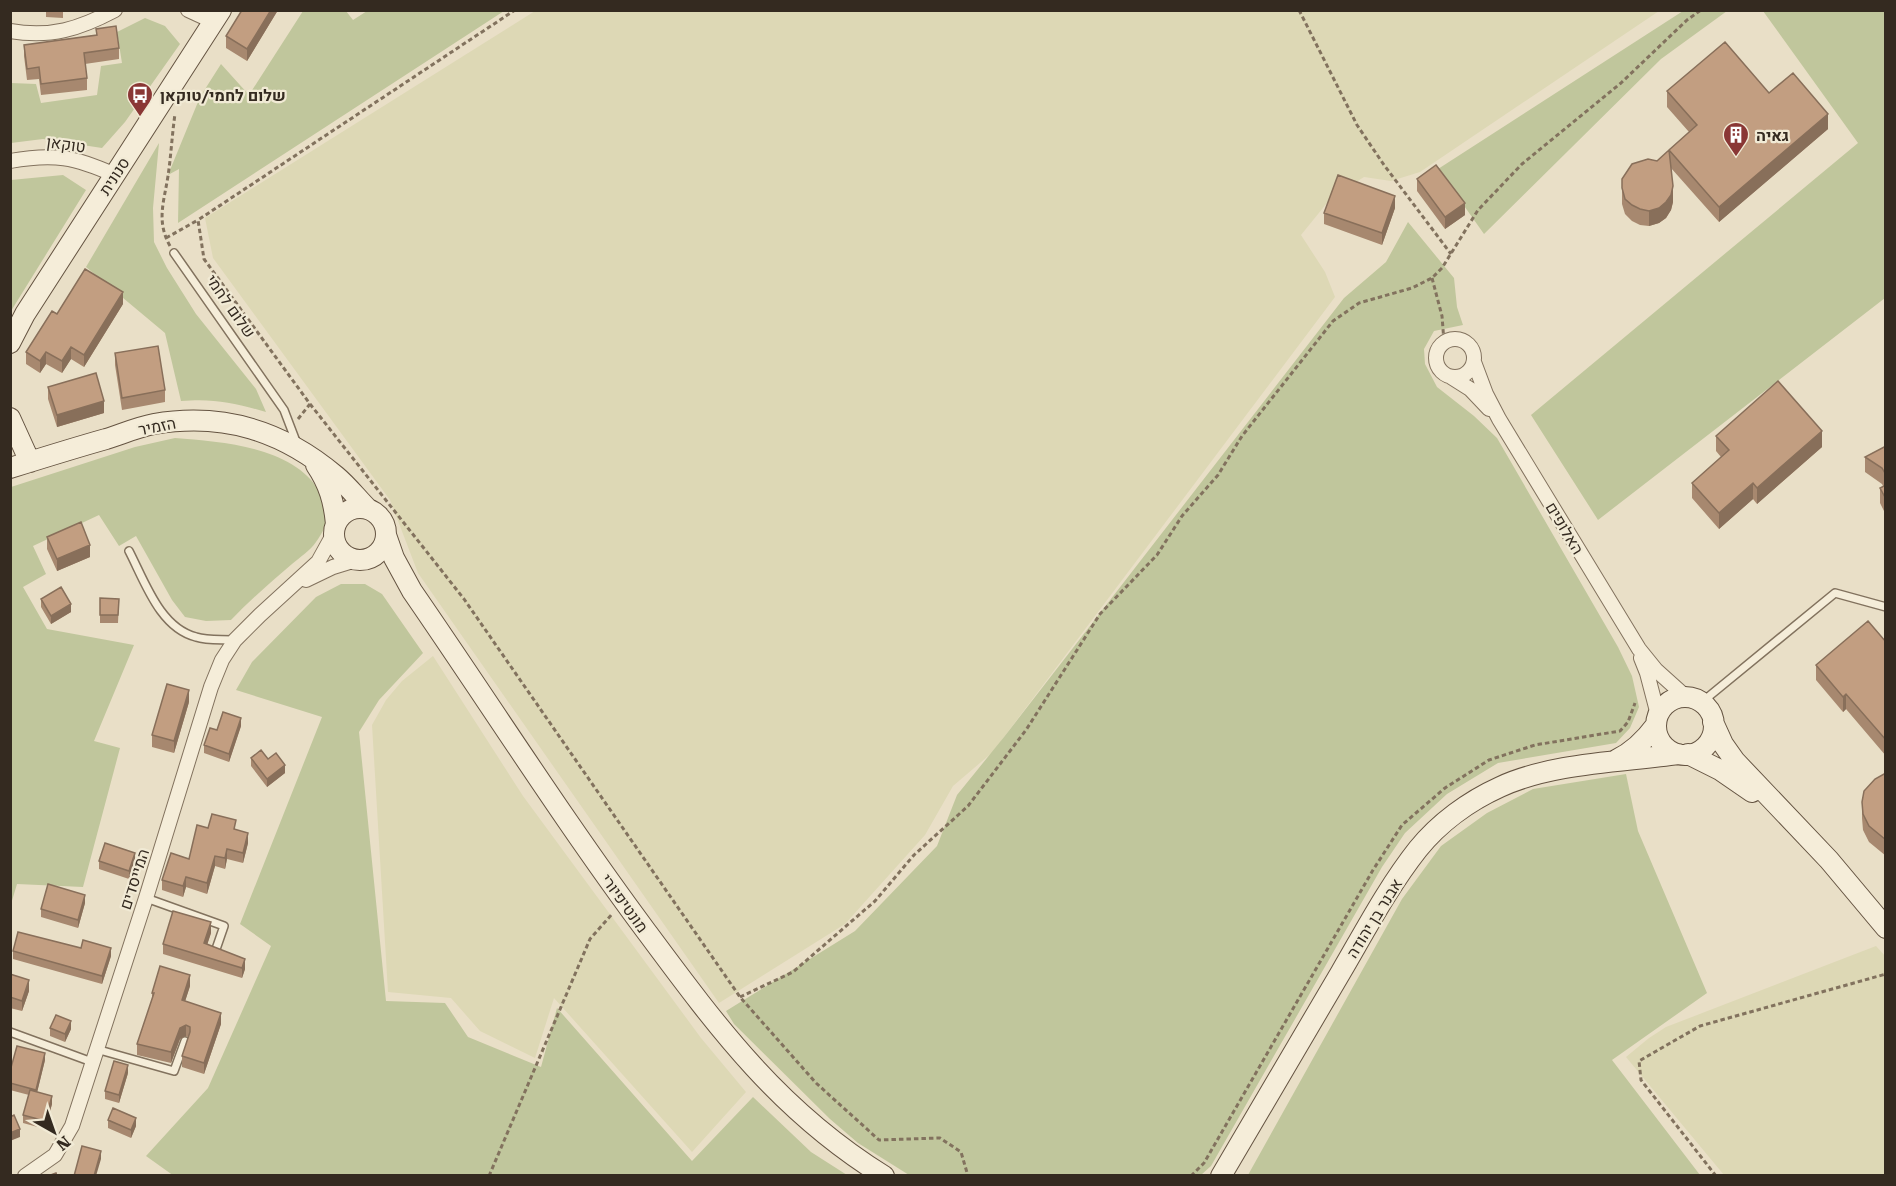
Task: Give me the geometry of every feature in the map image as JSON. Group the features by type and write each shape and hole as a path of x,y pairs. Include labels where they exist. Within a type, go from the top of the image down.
{"street":[{"path":"10,31 59,33 86,25 115,10"},
{"path":"188,10 218,16"},
{"name":"סנונית","path":"11,339 218,16"},
{"name":"טוקאן","path":"10,161 51,155 90,164 115,175"},
{"path":"1462,341 1472,350 1474,362 1472,368 1463,376 1451,377 1445,375 1437,365 1437,353 1444,342 1462,341"},
{"name":"האלופים","path":"1474,362 1486,394 1499,419 1632,637 1656,670 1694,700"},
{"name":"האלופים","path":"1451,377 1470,389 1499,419"},
{"path":"10,418 30,462"},
{"name":"הזמיר","path":"10,468 153,425 186,421 223,423 254,428 300,450 338,477 368,509"},
{"name":"הזמיר","path":"300,450 316,466 325,480 334,501 335,528"},
{"path":"360,508 368,509 375,512 381,519 386,535 381,549 363,559 351,558 339,548 335,528 346,512 360,508"},
{"name":"המייסדים","path":"25,1176 55,1155 72,1126 211,687 222,660 235,640 318,562 335,528"},
{"name":"מונטיפיורי","path":"386,535 393,558 412,591 625,903 717,1025 755,1070 790,1104 828,1138 884,1176"},
{"name":"המייסדים","path":"281,595 325,571 363,559"},
{"name":"מונטיפיורי","path":"363,559 386,569 412,591"},
{"name":"האלופים","path":"1632,637 1647,673 1657,720"},
{"path":"1793,823 1720,770 1669,750 1657,735 1657,720 1669,702 1694,700 1707,708 1723,744 1735,761 1829,860 1879,915 1886,928"},
{"name":"אבנר בן יהודה","path":"1611,763 1638,746 1657,720"},
{"path":"1683,754 1696,752 1704,747 1713,732 1713,722"},
{"name":"אבנר בן יהודה","path":"1221,1176 1378,910 1418,849 1438,828 1456,813 1500,787 1523,777 1550,771 1683,754"}],"lane":[{"name":"שלום לחמי","path":"174,253 284,410 300,450"},
{"path":"129,551 167,619 185,634 199,638 235,640"},
{"path":"1694,700 1835,592 1886,608"},
{"path":"146,898 224,926 215,952"},
{"path":"10,1032 94,1056 174,1071 186,1041"}],"path":[{"path":"166,238 198,220 515,10"},
{"path":"1299,10 1357,125 1383,165 1451,254"},
{"path":"740,997 793,972 875,901 914,855 968,806 1026,730 1100,614 1157,555 1182,516 1218,475 1242,436 1333,321 1359,303 1412,288 1432,278 1442,268 1478,210 1522,164 1621,83 1701,10"},
{"path":"174,253 166,238 161,210 168,175 175,110"},
{"path":"198,220 204,259 310,405 464,599 740,997 816,1083 879,1140 940,1138 961,1152 968,1176"},
{"path":"1432,278 1442,316 1444,342"},
{"path":"290,428 310,405"},
{"path":"489,1176 590,939 625,903"},
{"path":"1716,1176 1641,1080 1639,1061 1700,1026 1886,974"}],"shaded area":[{"path":"535,11 1659,11 1420,172 1391,181 1364,177 1331,198 1301,235 1325,272 1335,297 994,751 953,786 925,835 845,924 719,1003 418,573 390,500 213,258 205,218"},
{"path":"433,656 523,796 701,1038 746,1092 692,1152 554,998 535,1058 480,1031 451,998 388,992 372,725 386,700 402,681"},
{"path":"1876,946 1886,957 1885,1175 1724,1175 1626,1057 1666,1027"}],"green space":[{"path":"303,11 346,11 353,20 367,11 504,11 178,223 179,169 168,175 200,97 221,64 249,95"},
{"path":"1683,11 1727,11 1661,59 1484,234 1438,169"},
{"path":"1763,11 1885,11 1885,298 1598,520 1531,415 1858,143"},
{"path":"145,18 165,26 180,44 125,122 102,148 43,139 11,143 11,83 36,84 41,103 97,95 101,66 122,63 117,32"},
{"path":"159,143 153,208 154,242 167,268 196,314 256,389 266,412 224,402 181,401 165,333 86,267"},
{"path":"63,175 86,190 11,311 11,180"},
{"path":"1408,222 1454,278 1457,307 1463,325 1434,331 1424,349 1425,364 1437,387 1474,416 1497,438 1618,647 1632,676 1639,707 1630,728 1616,743 1498,763 1447,794 1405,833 1382,867 1211,1166 1201,1175 909,1175 858,1143 830,1119 734,1024 726,1011 855,931 937,846 957,795 1344,298 1386,262"},
{"path":"175,438 255,449 293,465 308,477 324,499 327,511 326,523 311,548 231,620 206,621 185,617 172,600 136,536 119,546 99,515 33,546 46,574 23,587 47,629 134,645 94,741 120,748 83,887 17,884 11,904 11,487 135,447"},
{"path":"341,584 365,584 382,594 423,653 379,700 359,732 386,1001 445,1003 468,1037 541,1067 557,1008 692,1161 753,1097 811,1152 847,1175 174,1176 146,1156 208,1088 271,946 240,924 322,717 236,690 252,662 316,597"},
{"path":"1626,774 1638,831 1707,993 1612,1060 1700,1175 1248,1175 1402,899 1441,846 1487,813 1533,789"}],"building":[{"path":"242,10 271,10 247,49 226,36"},
{"path":"116,26 119,48 84,53 87,78 41,84 39,67 27,69 24,45 97,35 96,29"},
{"name":"גאיה","path":"1725,42 1769,93 1793,73 1828,114 1719,207 1669,150 1697,125 1667,91"},
{"path":"1669,150 1673,186 1671,195 1659,208 1649,211 1632,205 1625,199 1622,179 1632,164 1648,159 1657,161"},
{"path":"1436,165 1465,203 1445,217 1417,179"},
{"path":"1338,175 1395,196 1382,233 1324,213"},
{"path":"85,269 123,292 84,355 71,347 62,361 46,352 40,361 26,352 52,311 57,314"},
{"path":"158,346 165,390 122,398 115,353"},
{"path":"96,373 104,401 57,415 48,387"},
{"path":"1778,381 1822,431 1757,488 1753,483 1719,513 1692,483 1729,450 1716,436"},
{"path":"1886,446 1886,475 1882,468 1865,457"},
{"path":"1886,485 1886,499 1880,488"},
{"path":"81,522 90,545 57,559 47,537"},
{"path":"61,587 71,604 51,616 41,599"},
{"path":"100,598 119,599 118,615 100,615"},
{"path":"1868,621 1886,642 1886,740 1846,694 1843,697 1816,665"},
{"path":"167,684 189,690 174,741 152,735"},
{"path":"223,712 241,718 229,754 204,745 210,728 217,730"},
{"path":"261,750 268,759 276,753 285,765 267,779 251,758"},
{"path":"1886,774 1886,840 1869,826 1863,814 1862,802 1864,791 1875,779"},
{"path":"212,814 236,820 234,829 248,833 243,853 227,849 225,858 215,856 207,883 186,877 183,886 162,880 171,853 189,859 197,825 208,828"},
{"path":"105,843 135,853 129,871 99,861"},
{"path":"48,884 85,895 78,920 41,909"},
{"path":"173,911 211,922 204,943 245,959 242,968 163,944"},
{"path":"18,932 81,948 83,940 111,948 102,976 13,951"},
{"path":"160,966 190,975 182,1000 221,1013 204,1063 182,1056 190,1032 190,1027 186,1025 180,1028 171,1052 137,1044 154,993 152,993"},
{"path":"10,974 29,980 22,1001 10,997"},
{"path":"56,1015 71,1021 65,1034 50,1028"},
{"path":"17,1046 45,1053 36,1090 10,1083 10,1071"},
{"path":"114,1061 128,1065 119,1095 105,1091"},
{"path":"30,1090 52,1096 45,1121 23,1115"},
{"path":"113,1108 136,1118 131,1130 108,1120"},
{"path":"14,1115 20,1129 10,1133 10,1117"},
{"path":"82,1146 101,1151 94,1176 74,1176"}],"place":[{"name":"שלום לחמי/טוקאן","path":"140,118"},
{"name":"גאיה","path":"1736,158"}]}
